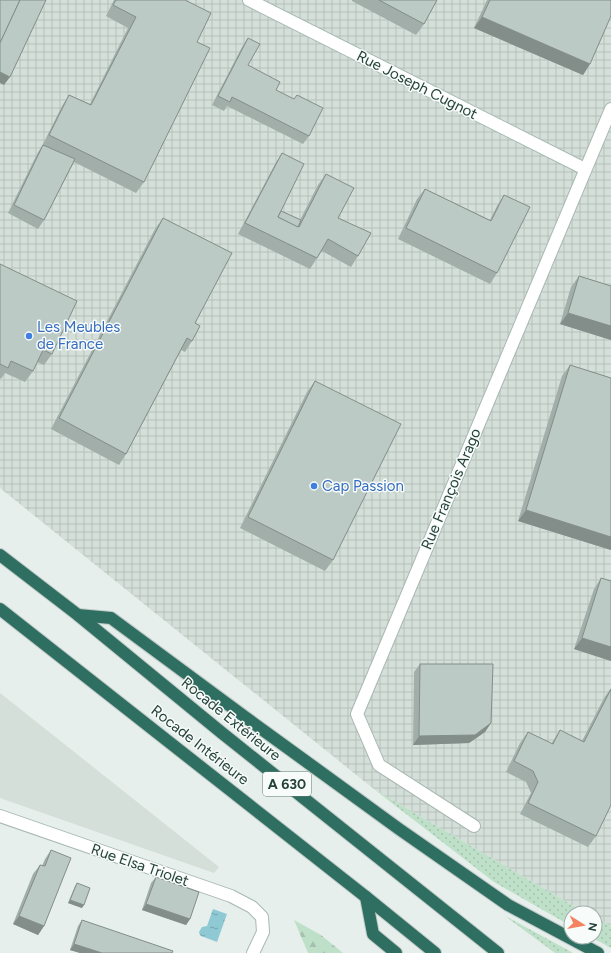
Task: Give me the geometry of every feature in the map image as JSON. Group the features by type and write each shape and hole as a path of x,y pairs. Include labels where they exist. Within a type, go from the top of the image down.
{"highway":[{"name":"Rocade Extérieure","path":"0,555 498,953"},
{"name":"Rocade Intérieure","path":"0,609 435,953"},
{"path":"78,616 111,618 399,829 508,905 598,953"},
{"path":"366,897 373,934 396,953"}],"street":[{"name":"Rue Joseph Cugnot","path":"249,0 585,169"},
{"name":"Rue François Arago","path":"474,826 379,765 357,714 611,109"},
{"name":"Rue Elsa Triolet","path":"0,816 230,896 252,906 262,917 263,932 253,953"}],"shaded area":[{"path":"0,0 611,0 611,926 603,922 603,905 572,905 375,790 0,488"},
{"path":"0,693 219,867 214,873 0,798"}],"green space":[{"path":"375,790 572,905 563,905 563,921 494,882"},
{"path":"505,916 566,949 573,953 555,953"},
{"path":"294,920 321,935 343,953 308,953"},
{"path":"603,922 611,926 611,948 603,944"}],"water":[{"path":"213,909 227,914 217,942 201,936 199,932 202,927 207,926"}],"building":[{"path":"0,0 20,0 0,43"},
{"path":"20,0 46,0 10,77 0,72 0,43"},
{"path":"116,0 185,0 211,13 197,42 210,48 144,182 49,135 69,95 91,105 136,17 113,5"},
{"path":"379,0 437,0 424,24"},
{"path":"490,0 611,0 611,16 590,64 482,17"},
{"path":"248,38 260,44 248,65 280,82 276,90 294,99 297,95 323,108 309,136 232,97 230,102 218,96"},
{"path":"43,145 75,159 44,220 14,205"},
{"path":"282,153 304,164 278,217 299,227 326,174 354,188 338,218 371,233 358,256 328,239 317,258 245,223"},
{"path":"425,189 491,221 504,195 530,207 497,273 406,228"},
{"path":"281,211 301,220 298,227 278,217"},
{"path":"163,218 232,253 195,323 200,326 192,341 187,338 126,454 59,418"},
{"name":"Les Meubles de France","path":"0,264 77,301 52,354 43,350 33,371 11,361 8,368 0,364"},
{"path":"579,276 611,286 611,326 568,313"},
{"path":"570,365 611,378 611,537 526,510"},
{"path":"315,381 401,424 333,560 248,517"},
{"path":"601,578 611,581 611,647 582,638"},
{"path":"420,664 493,664 491,723 475,735 419,736"},
{"path":"611,689 611,805 596,836 528,803 538,782 533,771 514,761 528,732 553,744 560,730 584,742"},
{"path":"51,850 71,858 44,926 19,916 40,865 45,866"},
{"path":"156,877 199,892 190,919 146,904"},
{"path":"77,883 90,888 84,905 70,900"},
{"path":"82,920 173,951 172,953 102,953 74,944"}],"place":[{"name":"Les Meubles de France","path":"29,336"},
{"name":"Cap Passion","path":"314,486"}]}
